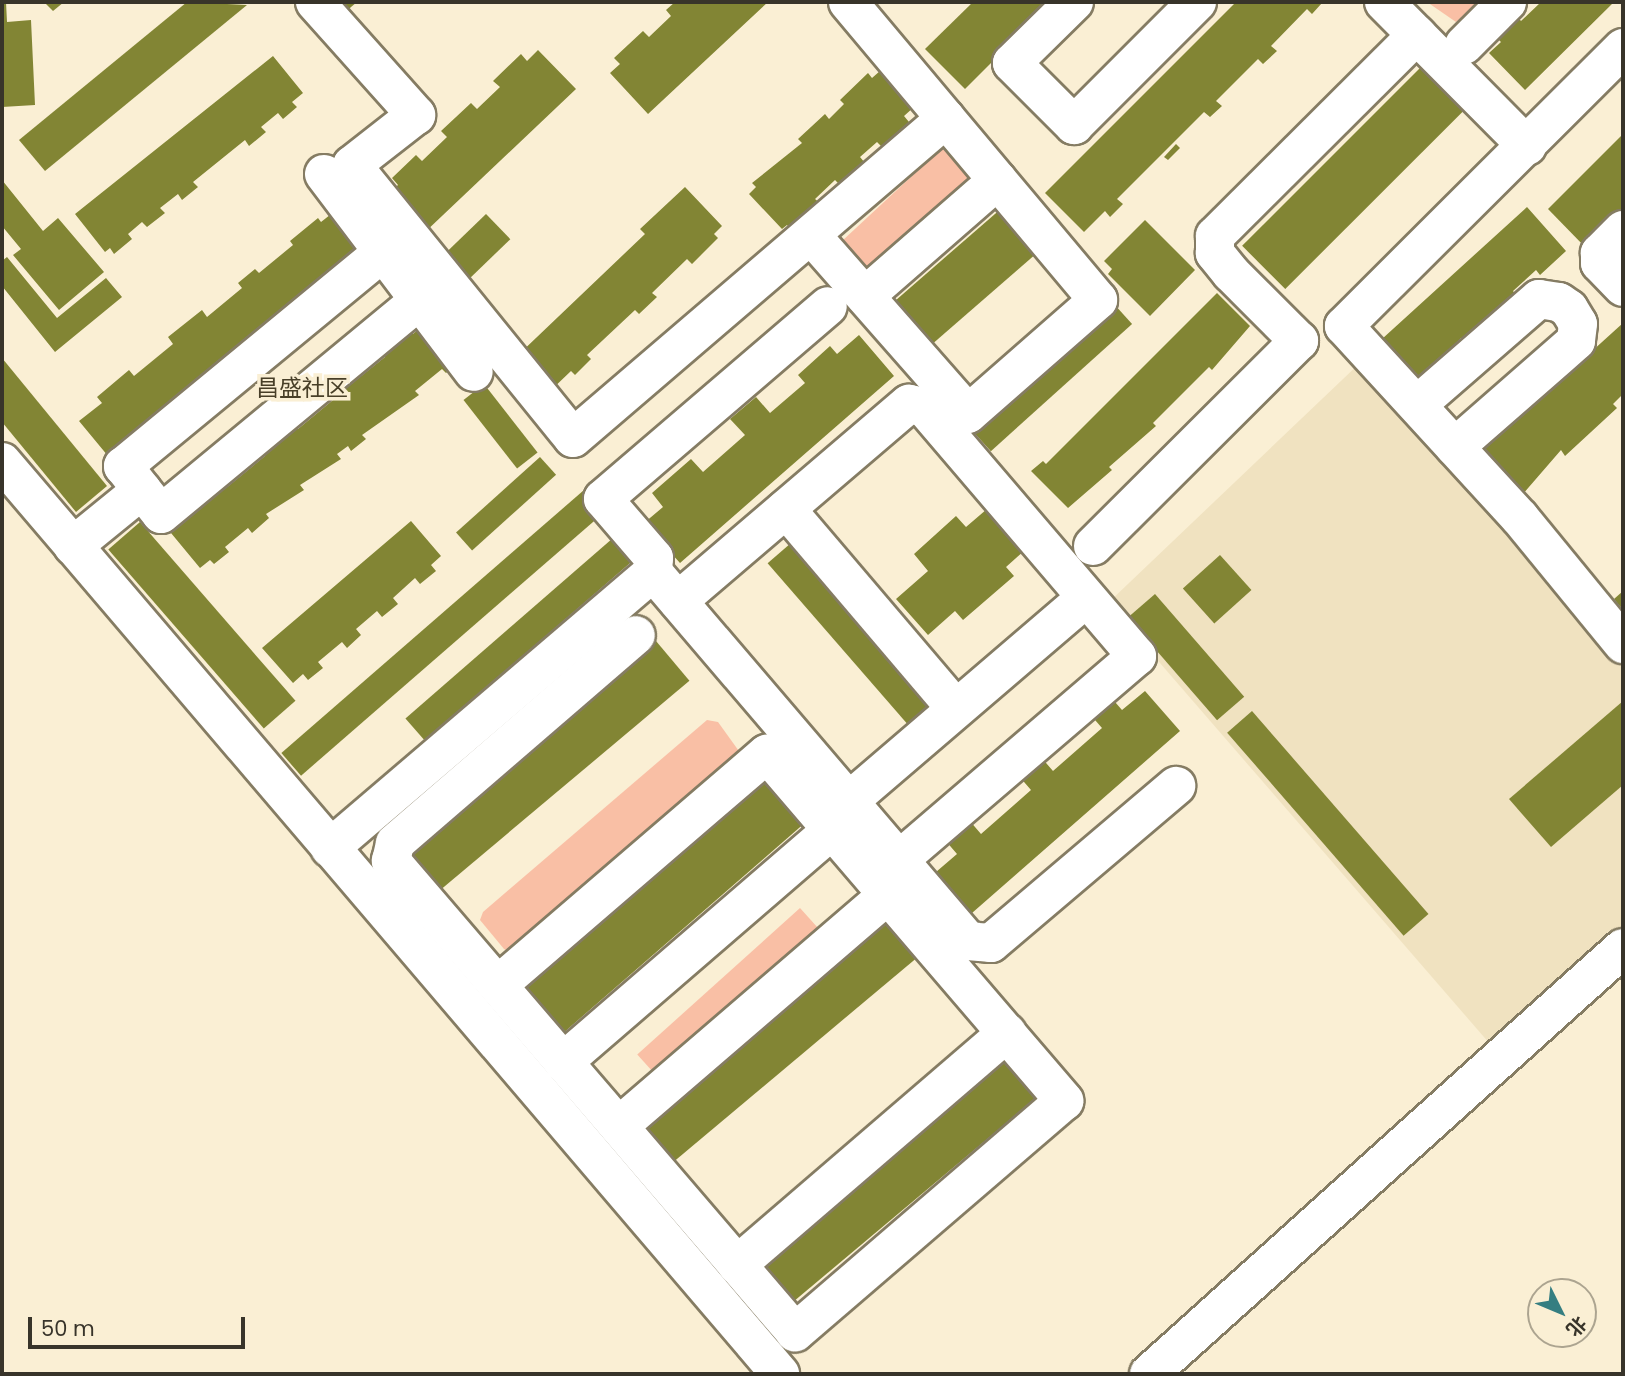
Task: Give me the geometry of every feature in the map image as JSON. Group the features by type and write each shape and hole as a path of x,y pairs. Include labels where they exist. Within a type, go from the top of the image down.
{"street":[{"path":"315,2 416,115 352,165 573,438 946,118"},
{"path":"811,234 968,414 1098,300 848,2"},
{"path":"1074,2 1012,63 1074,125 1197,2"},
{"path":"1384,2 1419,18 1464,45 1536,137"},
{"path":"1464,45 1507,2"},
{"path":"1419,18 1536,137"},
{"path":"1093,546 1299,341 1215,253 1215,236 1419,18"},
{"path":"1623,48 1344,326 1418,404 1623,644"},
{"path":"324,174 474,372"},
{"path":"865,296 998,180"},
{"path":"1623,230 1600,254 1600,263 1623,287"},
{"path":"383,252 122,466 161,514 420,300"},
{"path":"1418,404 1539,299 1559,302 1569,309 1578,324 1576,341 1455,447"},
{"path":"2,462 330,848 564,1082 619,1126 795,1332 1065,1101 888,895 840,816 678,601 653,572 654,558 603,499 828,306"},
{"path":"678,601 909,404 924,407 1137,656 899,860"},
{"path":"73,546 142,490"},
{"path":"786,509 956,709"},
{"path":"330,848 653,572"},
{"path":"564,1082 840,816 956,709 1086,598"},
{"path":"636,635 395,843 391,861 498,985 564,1082 780,1374"},
{"path":"498,985 767,754 840,816 899,860 968,942 991,943 1176,786"},
{"path":"619,1126 888,895"},
{"path":"1149,1374 1623,948"},
{"path":"737,1265 1007,1033"}],"shaded area":[{"path":"1427,2 1481,2 1456,22"},
{"path":"949,148 964,163 971,182 872,271 865,270 842,241 940,150"},
{"path":"1363,360 1623,666 1623,926 1490,1044 1108,603"},
{"path":"707,720 718,722 741,754 510,952 504,949 480,920 483,912"},
{"path":"800,908 820,930 657,1077 637,1055"}],"building":[{"path":"2,2 6,2 7,22 31,20 35,105 2,107"},
{"path":"44,2 64,2 53,11"},
{"path":"187,2 247,5 45,171 19,140"},
{"path":"334,2 357,2 344,13"},
{"path":"675,2 768,2 648,114 610,73 620,64 614,58 643,31 649,37 671,16 666,10"},
{"path":"973,2 1052,2 965,89 925,49"},
{"path":"1236,2 1322,3 1312,14 1307,9 1271,46 1277,51 1263,64 1258,59 1216,101 1222,106 1210,117 1204,112 1117,199 1123,204 1110,217 1105,211 1084,232 1045,193"},
{"path":"1541,2 1614,2 1525,90 1489,53 1501,42 1494,35 1515,14 1521,21"},
{"path":"538,50 576,89 423,234 386,196 398,185 392,178 416,155 422,161 447,137 441,131 471,103 477,109 500,87 493,81 521,54 527,61"},
{"path":"273,56 303,93 292,102 297,107 283,119 278,113 261,127 266,132 249,146 245,140 193,182 198,187 182,200 178,194 160,208 165,213 147,227 142,222 128,234 132,239 114,254 110,248 105,252 75,214"},
{"path":"1426,62 1469,105 1285,289 1242,246"},
{"path":"880,71 914,107 904,116 909,122 882,147 877,142 860,157 865,163 841,186 835,180 815,199 821,204 792,231 787,225 782,229 749,194 756,187 752,183 802,143 798,139 825,114 829,119 844,104 840,100 868,73 872,78"},
{"path":"1623,134 1623,211 1586,248 1548,209"},
{"path":"1176,144 1180,148 1168,160 1164,157"},
{"path":"2,180 43,231 58,218 104,272 59,310 13,255 21,249 2,226"},
{"path":"685,187 722,226 714,234 718,238 692,264 687,259 652,293 657,297 639,314 635,310 587,355 591,359 575,375 571,371 548,393 515,358 645,234 640,229"},
{"path":"1003,207 1040,250 929,346 892,303"},
{"path":"1527,207 1566,251 1540,275 1536,270 1513,291 1517,296 1465,343 1461,338 1422,382 1382,339"},
{"path":"335,211 368,250 108,456 79,421 102,403 97,397 129,370 134,376 173,344 168,337 202,310 207,317 242,288 238,283 255,269 259,273 293,245 290,241 318,218 321,222"},
{"path":"486,214 510,239 466,282 441,257"},
{"path":"1145,220 1195,270 1150,316 1108,274 1112,269 1104,261"},
{"path":"7,257 57,318 106,278 122,297 55,352 2,286 2,261"},
{"path":"1217,293 1250,326 1212,370 1209,367 1153,423 1156,426 1109,467 1112,470 1068,508 1031,471 1043,461 1046,464"},
{"path":"1114,304 1132,324 991,451 973,431"},
{"path":"426,323 459,362 446,373 442,369 415,391 419,395 362,435 366,439 351,451 348,446 337,454 341,459 300,485 304,490 266,514 269,518 252,533 248,528 225,547 229,552 214,564 210,560 200,568 171,533 193,515 188,509 221,482 226,488 265,456 260,450 293,422 298,429 333,400 329,395 347,381 350,385 385,357 381,353 409,330 413,334"},
{"path":"1623,323 1623,394 1613,404 1617,408 1565,456 1561,450 1522,495 1482,451"},
{"path":"859,335 894,376 680,563 644,523 663,507 652,493 691,459 703,472 745,435 730,419 756,397 770,413 805,383 798,375 830,346 837,354"},
{"path":"2,358 107,486 76,512 2,422"},
{"path":"484,384 538,453 517,469 464,400"},
{"path":"540,457 556,475 472,550 456,533"},
{"path":"584,490 604,513 301,776 281,753"},
{"path":"987,509 1024,551 1006,567 1014,576 963,620 955,611 928,635 896,599 928,571 914,554 956,516 966,527"},
{"path":"411,521 441,556 431,565 436,571 420,584 415,578 393,598 398,604 382,617 377,611 356,629 361,635 347,648 342,642 318,662 323,668 308,680 303,674 293,683 262,648"},
{"path":"140,522 295,701 264,728 108,550"},
{"path":"613,538 633,561 425,741 405,718"},
{"path":"791,543 935,708 911,729 768,563"},
{"path":"1220,555 1251,590 1214,623 1183,588"},
{"path":"1623,591 1623,610 1614,599"},
{"path":"1155,594 1244,697 1217,720 1128,618"},
{"path":"656,641 689,681 434,895 401,855"},
{"path":"1145,691 1180,731 972,913 936,872 957,854 945,840 969,820 981,834 1031,790 1018,775 1040,756 1053,771 1102,728 1088,712 1108,694 1122,710"},
{"path":"1623,701 1623,785 1551,847 1509,799"},
{"path":"1252,711 1428,914 1404,936 1227,733"},
{"path":"772,772 811,817 559,1036 520,991"},
{"path":"889,908 925,951 672,1163 636,1120"},
{"path":"1007,1048 1044,1092 792,1302 756,1259"}],"district":[{"name":"昌盛社区","path":"302,388"}]}
